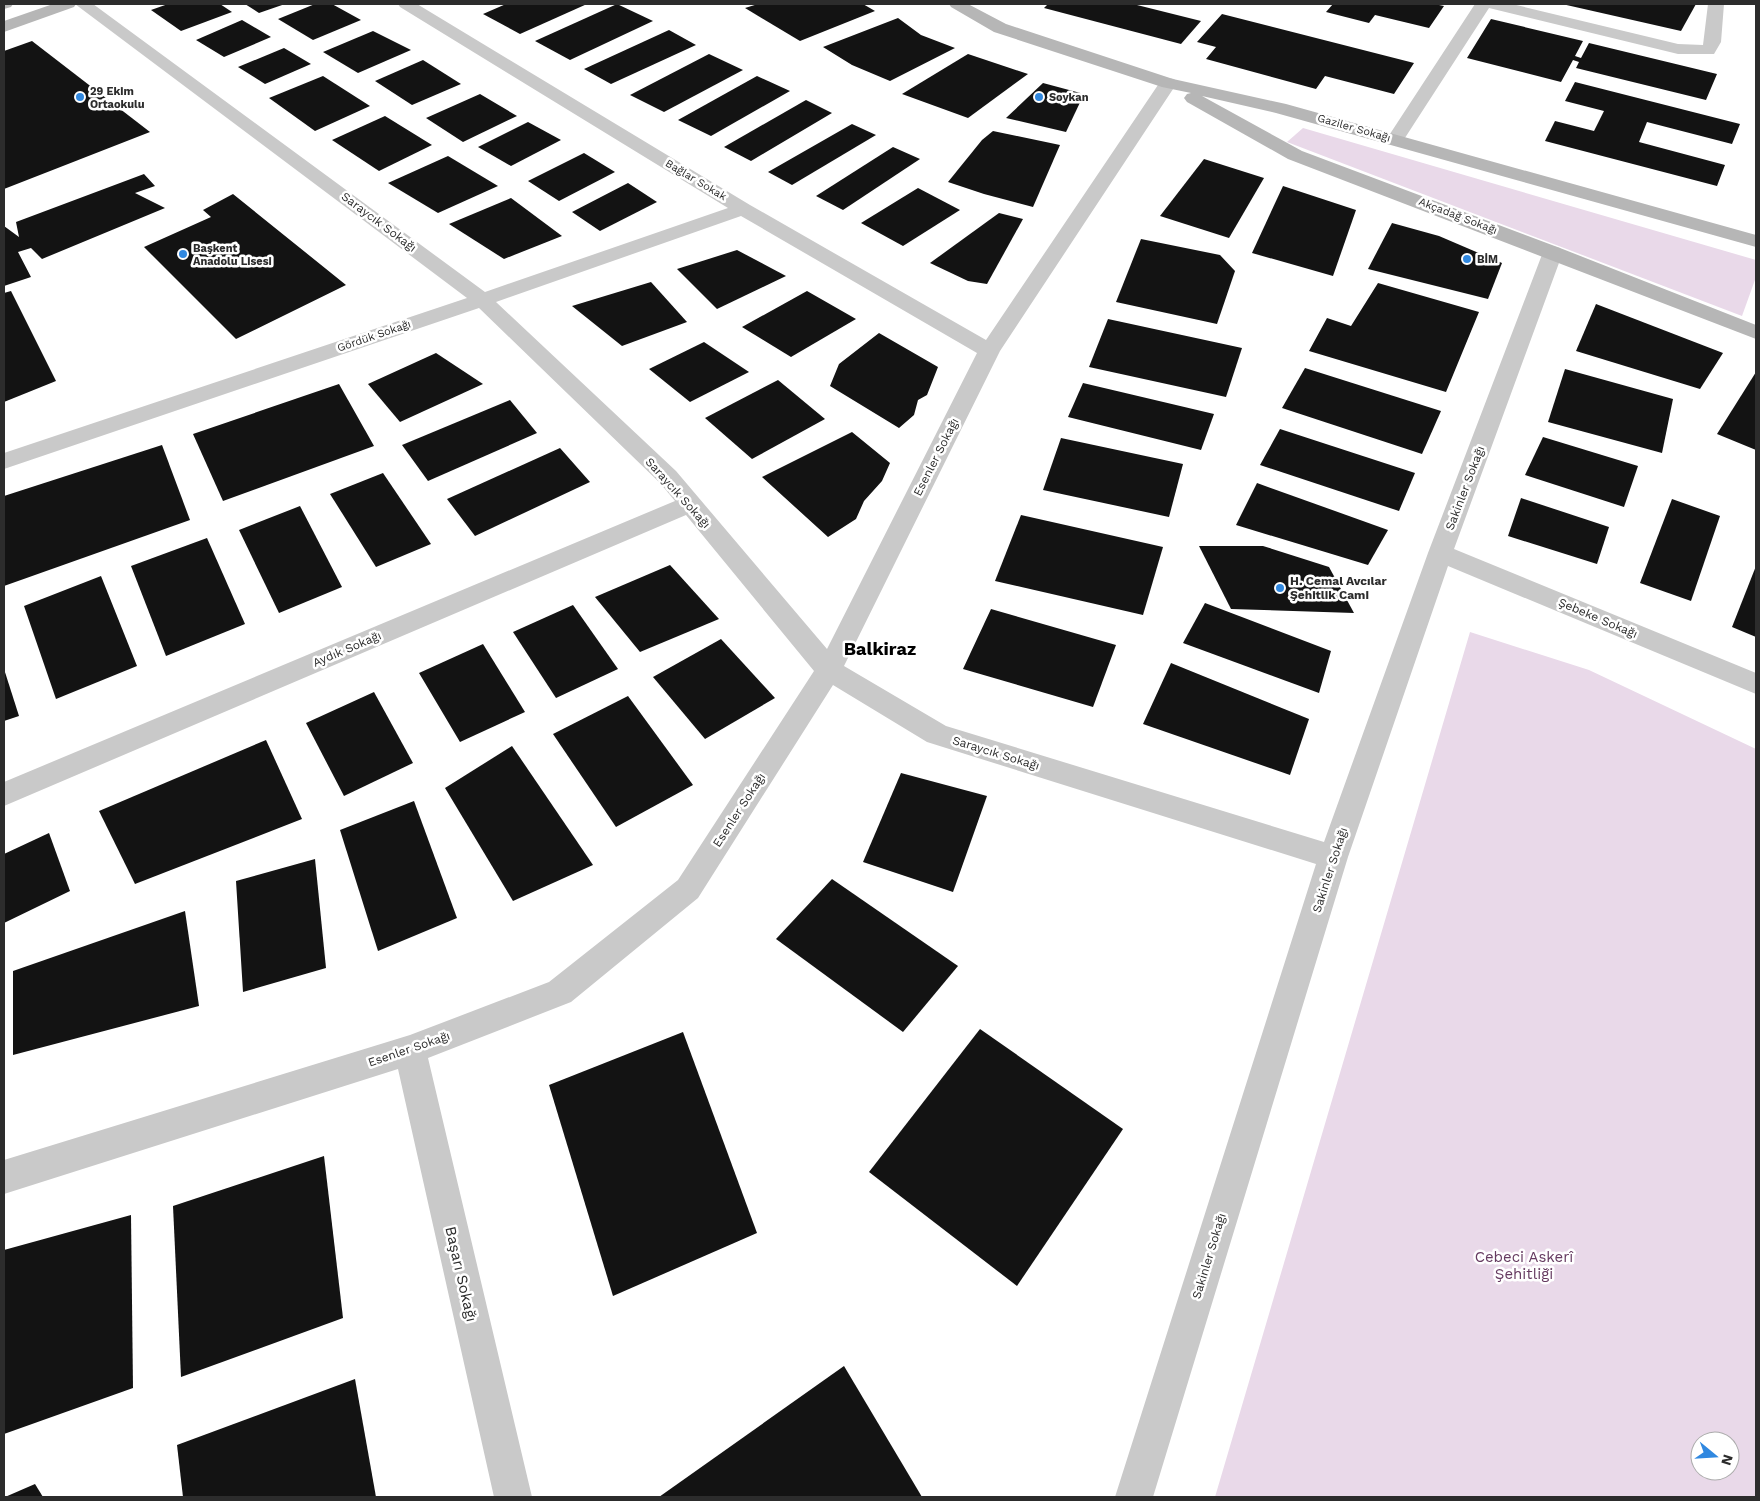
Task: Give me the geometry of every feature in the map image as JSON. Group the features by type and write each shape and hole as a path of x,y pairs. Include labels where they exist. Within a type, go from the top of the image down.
{"street":[{"path":"4,27 68,4"},
{"name":"Saraycık Sokağı","path":"83,4 340,192 482,300 668,477 829,670 937,734 1332,857"},
{"name":"Bağlar Sokak","path":"406,4 743,209 989,351"},
{"name":"Gaziler Sokağı","path":"957,4 1000,28 1168,84 1280,108 1756,241"},
{"path":"1395,140 1482,4"},
{"path":"1493,4 1524,7 1678,49 1697,51 1708,50 1713,42 1716,4"},
{"name":"Akçadağ Sokağı","path":"1168,84 1295,155 1553,252 1756,332"},
{"name":"Esenler Sokağı","path":"4,1177 410,1050 560,992 688,889 829,670 989,351 1168,84"},
{"name":"Gördük Sokağı","path":"4,461 482,300 743,209"},
{"name":"Sakinler Sokağı","path":"1134,1497 1332,857 1440,553 1553,252"},
{"name":"Aydık Sokağı","path":"4,794 690,504"},
{"name":"Şebeke Sokağı","path":"1440,553 1756,684"},
{"name":"Başarı Sokağı","path":"410,1050 513,1497"}],"green space":[{"path":"1303,128 1756,260 1756,277 1742,316 1287,142"},
{"name":"Cebeci Askerî Şehitliği","path":"1470,632 1589,670 1756,749 1756,1497 1215,1497"}],"building":[{"path":"168,4 220,4 232,12 181,31 151,10"},
{"path":"245,4 285,4 259,13"},
{"path":"315,4 332,4 361,20 313,40 278,19"},
{"path":"506,4 587,4 520,34 483,14"},
{"path":"617,4 653,21 570,60 535,41"},
{"path":"758,4 863,4 875,11 800,41 745,8"},
{"path":"1048,4 1133,4 1201,21 1181,44 1044,8"},
{"path":"1333,4 1434,4 1444,6 1429,28 1375,15 1369,23 1326,12"},
{"path":"1562,4 1696,4 1681,31"},
{"path":"1222,14 1414,63 1394,94 1325,76 1316,89 1206,59 1216,47 1197,42"},
{"path":"898,18 921,35 955,48 890,81 852,65 823,47"},
{"path":"1491,19 1583,41 1575,56 1581,58 1589,43 1717,74 1706,100 1576,68 1579,62 1573,60 1561,82 1467,58"},
{"path":"242,20 271,37 224,57 196,40"},
{"path":"669,30 696,45 611,84 584,69"},
{"path":"373,31 411,50 358,73 323,52"},
{"path":"32,41 150,132 4,189 4,51"},
{"path":"284,48 311,64 265,84 238,67"},
{"path":"709,54 743,70 664,112 630,95"},
{"path":"968,54 1028,74 968,118 902,94"},
{"path":"423,60 461,84 412,105 375,81"},
{"path":"323,76 370,106 315,131 269,98"},
{"path":"757,76 790,91 711,136 678,120"},
{"path":"1575,82 1740,124 1732,144 1647,122 1639,142 1725,165 1717,186 1545,141 1555,121 1594,131 1604,111 1565,101"},
{"path":"1043,83 1084,94 1066,132 1006,118"},
{"path":"480,94 517,116 463,142 426,118"},
{"path":"806,100 832,113 751,161 724,147"},
{"path":"385,116 432,145 379,171 332,140"},
{"path":"528,122 561,140 511,166 478,147"},
{"path":"852,124 876,135 792,185 768,172"},
{"path":"993,131 1060,145 1033,207 948,182 982,140"},
{"path":"893,147 920,159 843,210 816,196"},
{"path":"584,153 615,172 559,201 528,181"},
{"path":"448,156 498,186 438,213 388,183"},
{"path":"1204,159 1264,178 1229,238 1160,216"},
{"path":"144,174 155,186 135,193 165,208 42,259 31,248 18,252 31,277 4,286 4,226 19,237 16,222"},
{"path":"628,183 657,202 600,231 572,212"},
{"path":"1283,186 1356,210 1333,276 1252,253"},
{"path":"918,188 960,210 903,246 861,223"},
{"path":"233,194 346,285 236,339 144,247 211,217 203,210"},
{"path":"511,198 562,236 504,259 449,224"},
{"path":"999,213 1023,219 987,284 968,281 930,263"},
{"path":"1392,223 1439,236 1502,263 1488,299 1368,269"},
{"path":"1141,239 1220,255 1235,271 1217,324 1116,302"},
{"path":"737,250 786,276 717,309 677,269"},
{"path":"651,282 687,322 622,346 572,306"},
{"path":"1378,283 1479,312 1446,392 1309,351 1327,318 1351,326"},
{"path":"11,291 56,381 4,402 4,293"},
{"path":"807,291 856,319 791,357 742,327"},
{"path":"1596,304 1723,353 1700,389 1576,351"},
{"path":"1108,319 1242,348 1226,397 1089,367"},
{"path":"879,333 938,367 927,395 918,400 914,415 899,428 830,386 839,364"},
{"path":"704,342 749,372 690,402 649,369"},
{"path":"436,353 483,384 400,422 368,384"},
{"path":"1305,368 1441,411 1422,454 1282,408"},
{"path":"1565,369 1673,399 1662,453 1548,422"},
{"path":"1756,372 1756,450 1717,434"},
{"path":"778,380 825,419 752,459 705,418"},
{"path":"1083,383 1214,414 1201,450 1068,417"},
{"path":"339,384 374,446 223,501 193,434"},
{"path":"510,400 537,433 428,481 402,445"},
{"path":"1280,429 1415,473 1399,511 1260,465"},
{"path":"852,432 890,463 882,481 864,501 856,519 828,537 762,477"},
{"path":"1543,437 1638,466 1624,507 1525,475"},
{"path":"1061,438 1183,464 1169,517 1043,490"},
{"path":"162,445 190,520 4,586 4,496"},
{"path":"560,448 590,482 475,536 447,499"},
{"path":"383,473 431,544 376,567 330,494"},
{"path":"1257,483 1388,530 1368,565 1236,525"},
{"path":"1521,498 1609,527 1597,564 1508,536"},
{"path":"1672,499 1720,516 1691,601 1640,583"},
{"path":"300,506 342,587 279,613 239,530"},
{"path":"1021,515 1163,547 1143,615 995,581"},
{"path":"207,538 245,624 166,656 131,566"},
{"name":"H. Cemal Avcılar Şehitlik Cami","path":"1199,546 1263,546 1329,567 1354,613 1231,609"},
{"path":"670,565 719,619 640,652 595,597"},
{"path":"1756,566 1756,637 1732,627"},
{"path":"101,576 137,666 56,699 24,606"},
{"path":"1205,603 1331,651 1319,693 1183,643"},
{"path":"573,605 618,669 556,698 513,632"},
{"path":"991,609 1116,645 1093,707 963,669"},
{"path":"721,639 775,698 705,739 653,677"},
{"path":"483,644 525,712 460,742 419,673"},
{"path":"1171,663 1309,719 1290,775 1143,724"},
{"path":"4,669 19,716 4,721"},
{"path":"374,692 413,763 344,796 306,723"},
{"path":"628,696 693,785 616,827 553,734"},
{"path":"266,740 302,819 135,884 99,811"},
{"path":"512,746 593,865 513,901 445,788"},
{"path":"901,773 987,796 953,892 863,862"},
{"path":"414,801 457,918 378,951 340,830"},
{"path":"49,833 70,891 4,923 4,854"},
{"path":"315,859 326,968 243,992 236,881"},
{"path":"832,879 958,966 903,1032 776,939"},
{"path":"185,911 199,1006 13,1055 13,971"},
{"path":"980,1029 1123,1129 1017,1286 869,1172"},
{"path":"683,1032 757,1233 613,1296 549,1085"},
{"path":"324,1156 343,1318 181,1377 173,1206"},
{"path":"131,1215 133,1388 4,1434 4,1250"},
{"path":"844,1366 922,1497 659,1497"},
{"path":"355,1379 376,1497 183,1497 177,1445"},
{"path":"35,1484 43,1497 5,1497"}],"place":[{"name":"29 Ekim Ortaokulu","path":"80,97"},
{"name":"Soykan","path":"1039,97"},
{"name":"Başkent Anadolu Lisesi","path":"183,254"},
{"name":"BİM","path":"1467,259"},
{"name":"H. Cemal Avcılar Şehitlik Cami","path":"1280,588"}],"district":[{"name":"Balkiraz","path":"880,648"}]}
